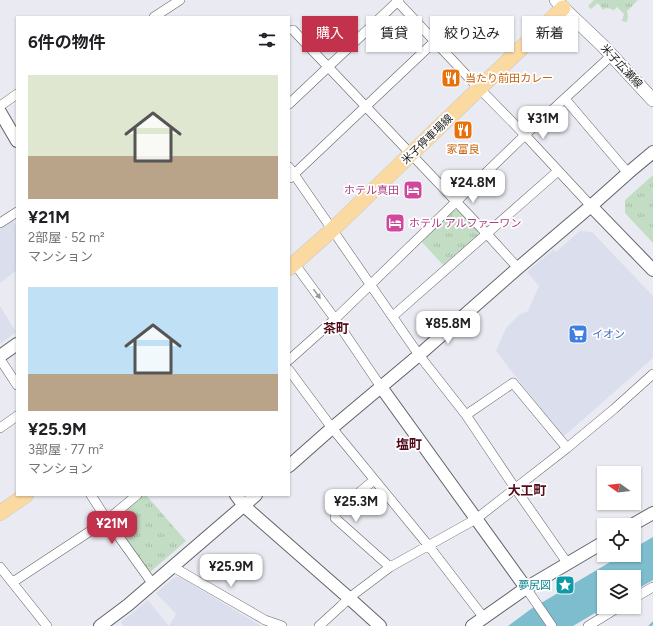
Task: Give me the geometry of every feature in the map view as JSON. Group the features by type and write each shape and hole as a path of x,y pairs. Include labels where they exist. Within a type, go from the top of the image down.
{"main road":[{"name":"米子広瀬線","path":"560,4 602,44 653,100"},
{"name":"米子停車場線","path":"292,265 332,230 480,89 560,4"},
{"path":"0,513 25,496"}],"street":[{"path":"156,16 180,0"},
{"path":"290,103 397,0 430,35"},
{"path":"293,30 412,154 518,268"},
{"path":"430,45 366,106 291,174 371,284 419,355 466,415 568,564"},
{"path":"446,52 653,270"},
{"path":"290,359 371,284 525,135 612,55"},
{"path":"0,106 16,95"},
{"path":"565,99 628,172"},
{"path":"0,112 16,139"},
{"path":"290,465 653,152"},
{"path":"393,316 558,171"},
{"path":"0,223 16,213"},
{"path":"292,265 334,319 552,626"},
{"path":"16,345 0,357 16,383"},
{"path":"290,371 332,428 428,545 484,618"},
{"path":"319,626 349,598 390,567 476,519 567,448 653,374"},
{"path":"466,415 513,383 567,448"},
{"path":"0,428 16,417"},
{"path":"374,480 336,512 335,518 390,567"},
{"path":"92,496 152,583"},
{"path":"13,582 107,520 136,496"},
{"path":"237,496 244,506 380,626"},
{"path":"100,626 128,605 255,496"},
{"path":"641,520 653,513"},
{"path":"472,626 526,588 597,546"},
{"path":"173,566 265,620 282,626"},
{"path":"0,567 47,626"},
{"path":"641,594 653,587"},
{"path":"588,626 602,622 611,614"}],"shaded area":[{"path":"11,218 16,226 16,271 0,283 0,225"},
{"name":"イオン","path":"580,231 592,232 653,296 653,358 563,437 496,351 506,328 519,315 528,311 539,286 527,272 554,249 556,252"},
{"path":"0,306 16,332 0,344"},
{"path":"175,577 180,577 261,626 169,626 176,614 156,593"},
{"path":"148,600 169,626 124,626 121,622"}],"green space":[{"path":"594,0 638,0 627,11 627,22 622,21 624,14 617,7 613,11 612,9 605,8 603,10 598,3 591,9 588,6"},
{"path":"653,175 653,243 625,213 625,200"},
{"path":"454,210 458,210 478,231 478,235 443,265 421,241"},
{"path":"143,496 147,496 186,541 149,573 115,522 115,518"}],"water":[{"path":"653,537 653,580 641,587 641,570 597,570 597,614 600,615 597,616 595,613 573,626 508,626 531,609 610,562 641,562 641,544"}],"waterway":[{"path":"650,626 653,623"}],"place":[{"name":"当たり前田カレー","path":"451,78"},
{"name":"家富良","path":"463,130"},
{"name":"ホテル真田","path":"413,190"},
{"name":"ホテル アルファーワン","path":"395,223"},
{"name":"イオン","path":"578,334"},
{"name":"夢尻図","path":"565,585"}],"district":[{"name":"茶町","path":"336,328"},
{"name":"塩町","path":"409,444"},
{"name":"大工町","path":"527,490"}]}
